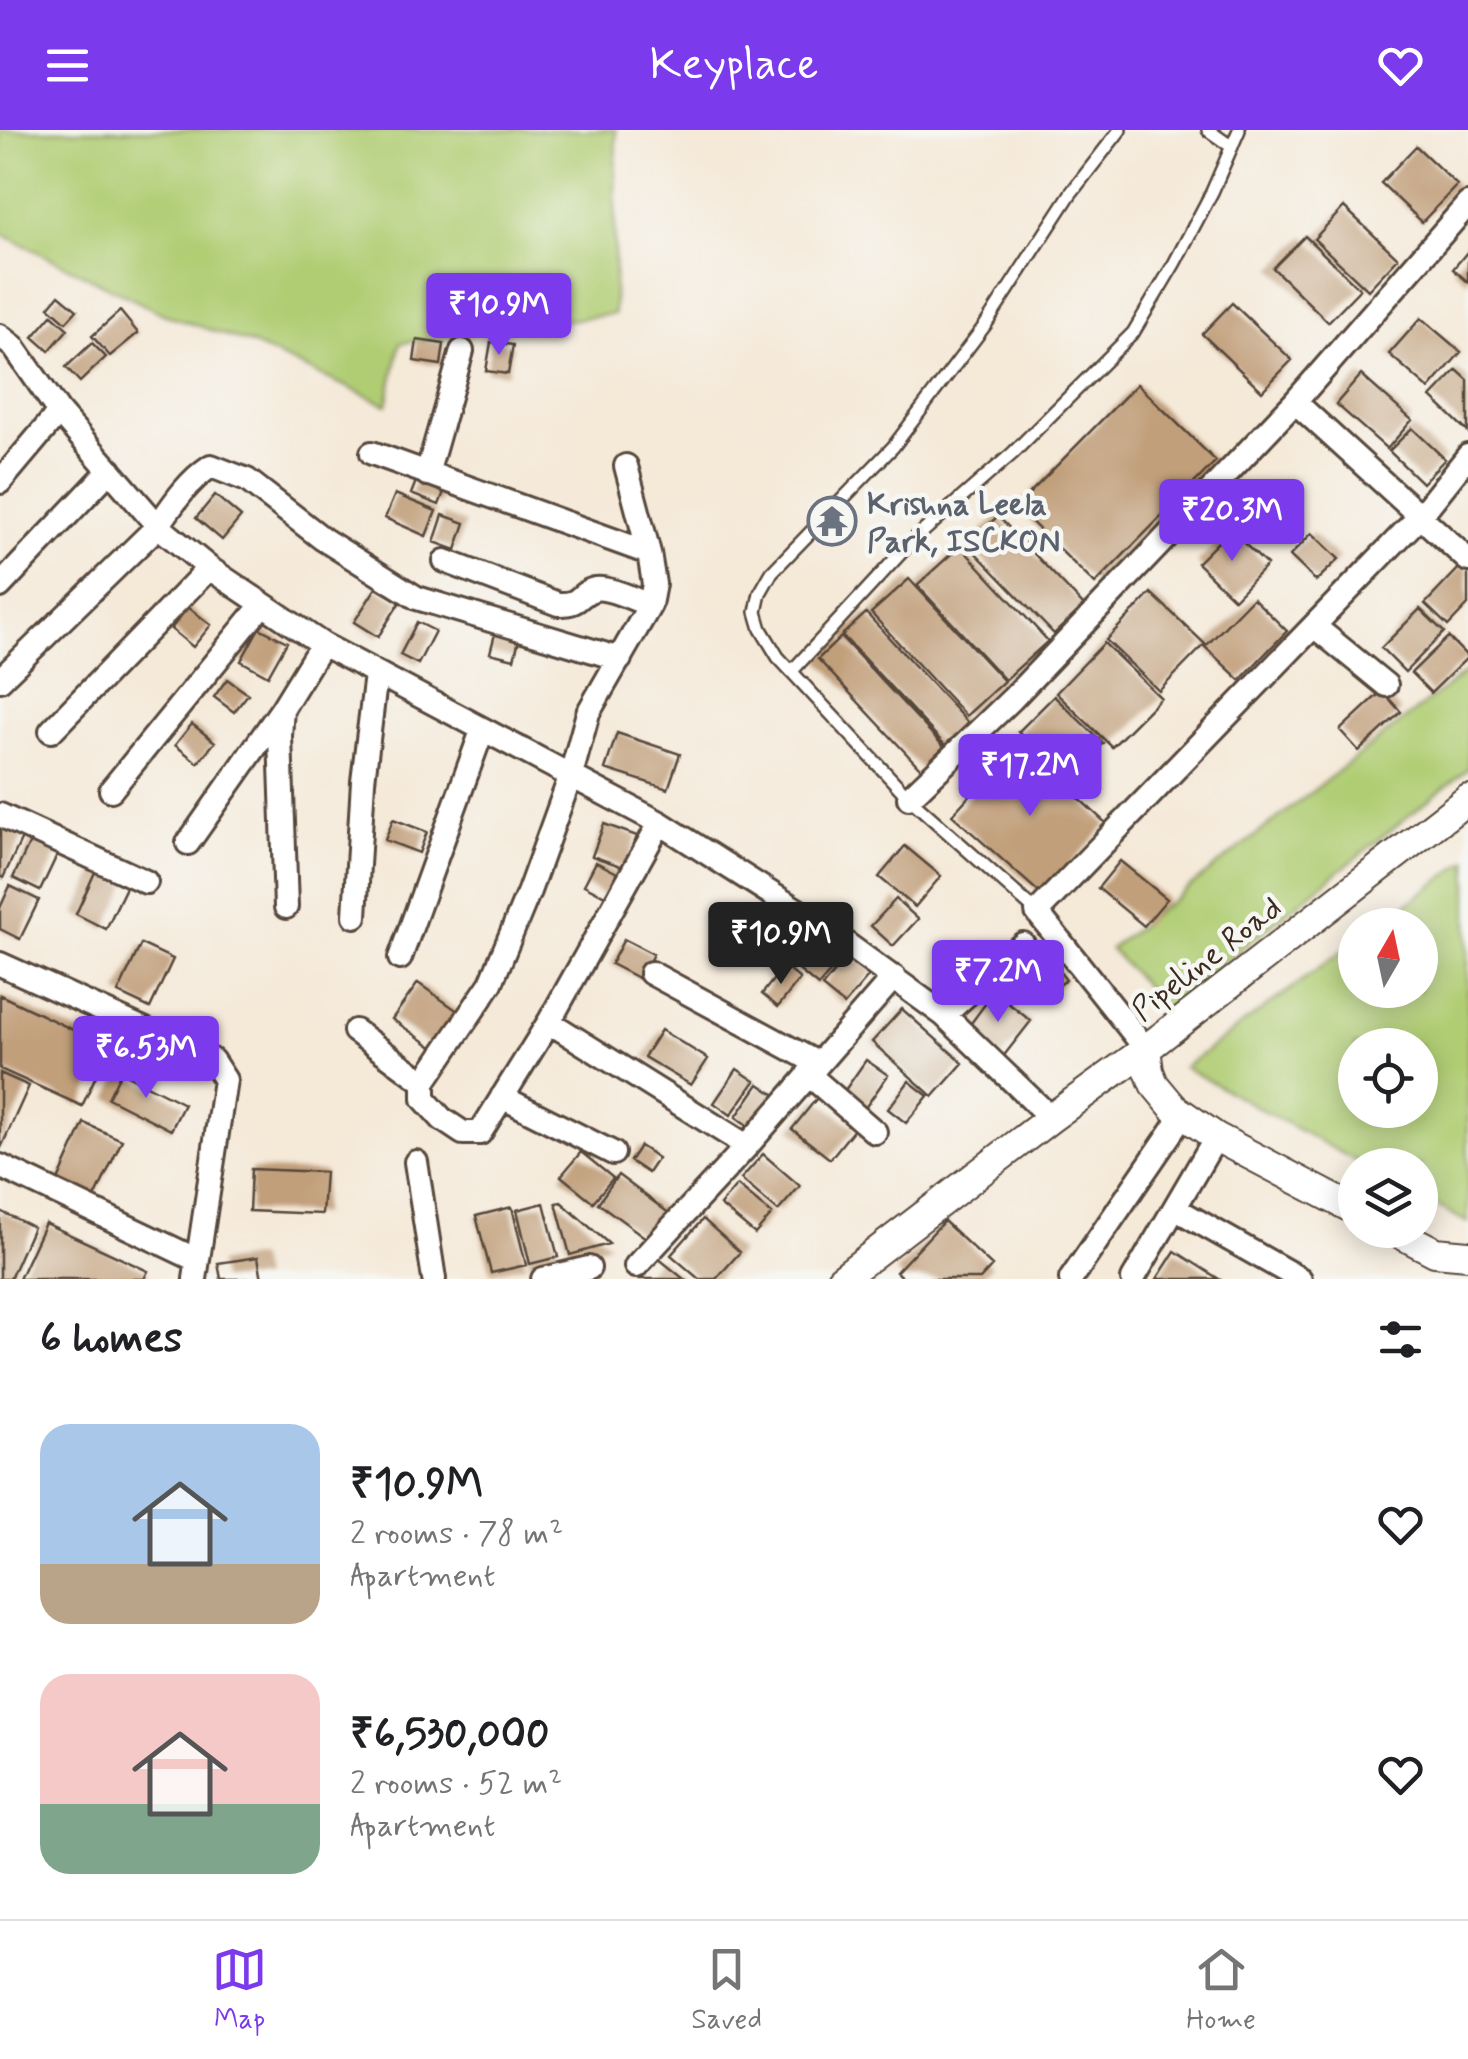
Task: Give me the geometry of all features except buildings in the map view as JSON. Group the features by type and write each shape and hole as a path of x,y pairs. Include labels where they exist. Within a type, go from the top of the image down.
{"street":[{"path":"909,798 1012,699 1295,402 1468,204"},
{"path":"0,366 7,342"},
{"path":"7,342 60,412 158,526 209,568 322,644 660,824 818,924 944,1015 1051,1118"},
{"path":"427,474 462,351"},
{"path":"1295,402 1468,560"},
{"path":"0,482 60,412"},
{"path":"372,453 649,553"},
{"path":"1338,1201 1216,1137 1162,1096 1149,1072 1146,1049 1037,912 1421,515 1468,456"},
{"path":"0,680 158,526 178,497 211,466 247,480 323,539 417,598 620,658"},
{"path":"626,466 649,553 654,584 650,605 588,714 529,891 491,983 424,1082 424,1100 442,1119 463,1133 480,1133 660,824"},
{"path":"0,586 110,470"},
{"path":"445,561 558,604 571,604 594,589 604,589 650,605"},
{"path":"52,732 209,568"},
{"path":"111,790 262,606"},
{"path":"1314,626 1386,685"},
{"path":"188,843 282,709 322,644"},
{"path":"356,916 363,781 376,674"},
{"path":"282,709 286,907"},
{"path":"400,958 482,730"},
{"name":"Pipeline Road","path":"841,1279 1468,799"},
{"path":"0,815 146,882"},
{"path":"944,1015 1023,944"},
{"path":"0,964 212,1060 225,1080 196,1270 0,1166"},
{"path":"651,974 813,1069 875,1132"},
{"path":"636,1266 748,1146 894,977"},
{"path":"548,1022 748,1146"},
{"path":"355,1030 424,1082"},
{"path":"502,1097 613,1153"},
{"path":"1071,1279 1184,1115"},
{"path":"1133,1279 1216,1137"},
{"path":"416,1162 434,1279"},
{"path":"1176,1209 1300,1279"},
{"path":"1427,1248 1468,1254"},
{"path":"544,1279 589,1268"}],"lane":[{"path":"1037,912 909,798 778,657 760,630 756,612 760,593 772,572 893,447 986,324 1070,193 1120,130"},
{"path":"1208,130 1232,147"},
{"path":"792,671 911,542 1013,452 1133,333 1212,192 1239,130"}],"green space":[{"path":"0,130 616,130 614,314 400,343 387,405 249,343 163,314 0,233"},
{"path":"1468,670 1468,769 1166,1008 1110,949"},
{"path":"1468,860 1468,1223 1438,1206 1438,1148 1338,1148 1338,1151 1184,1067 1338,954 1338,1008 1438,1008 1438,908 1402,908"}],"place":[{"name":"Krishna Leela Park, ISCKON","path":"832,521"}]}
